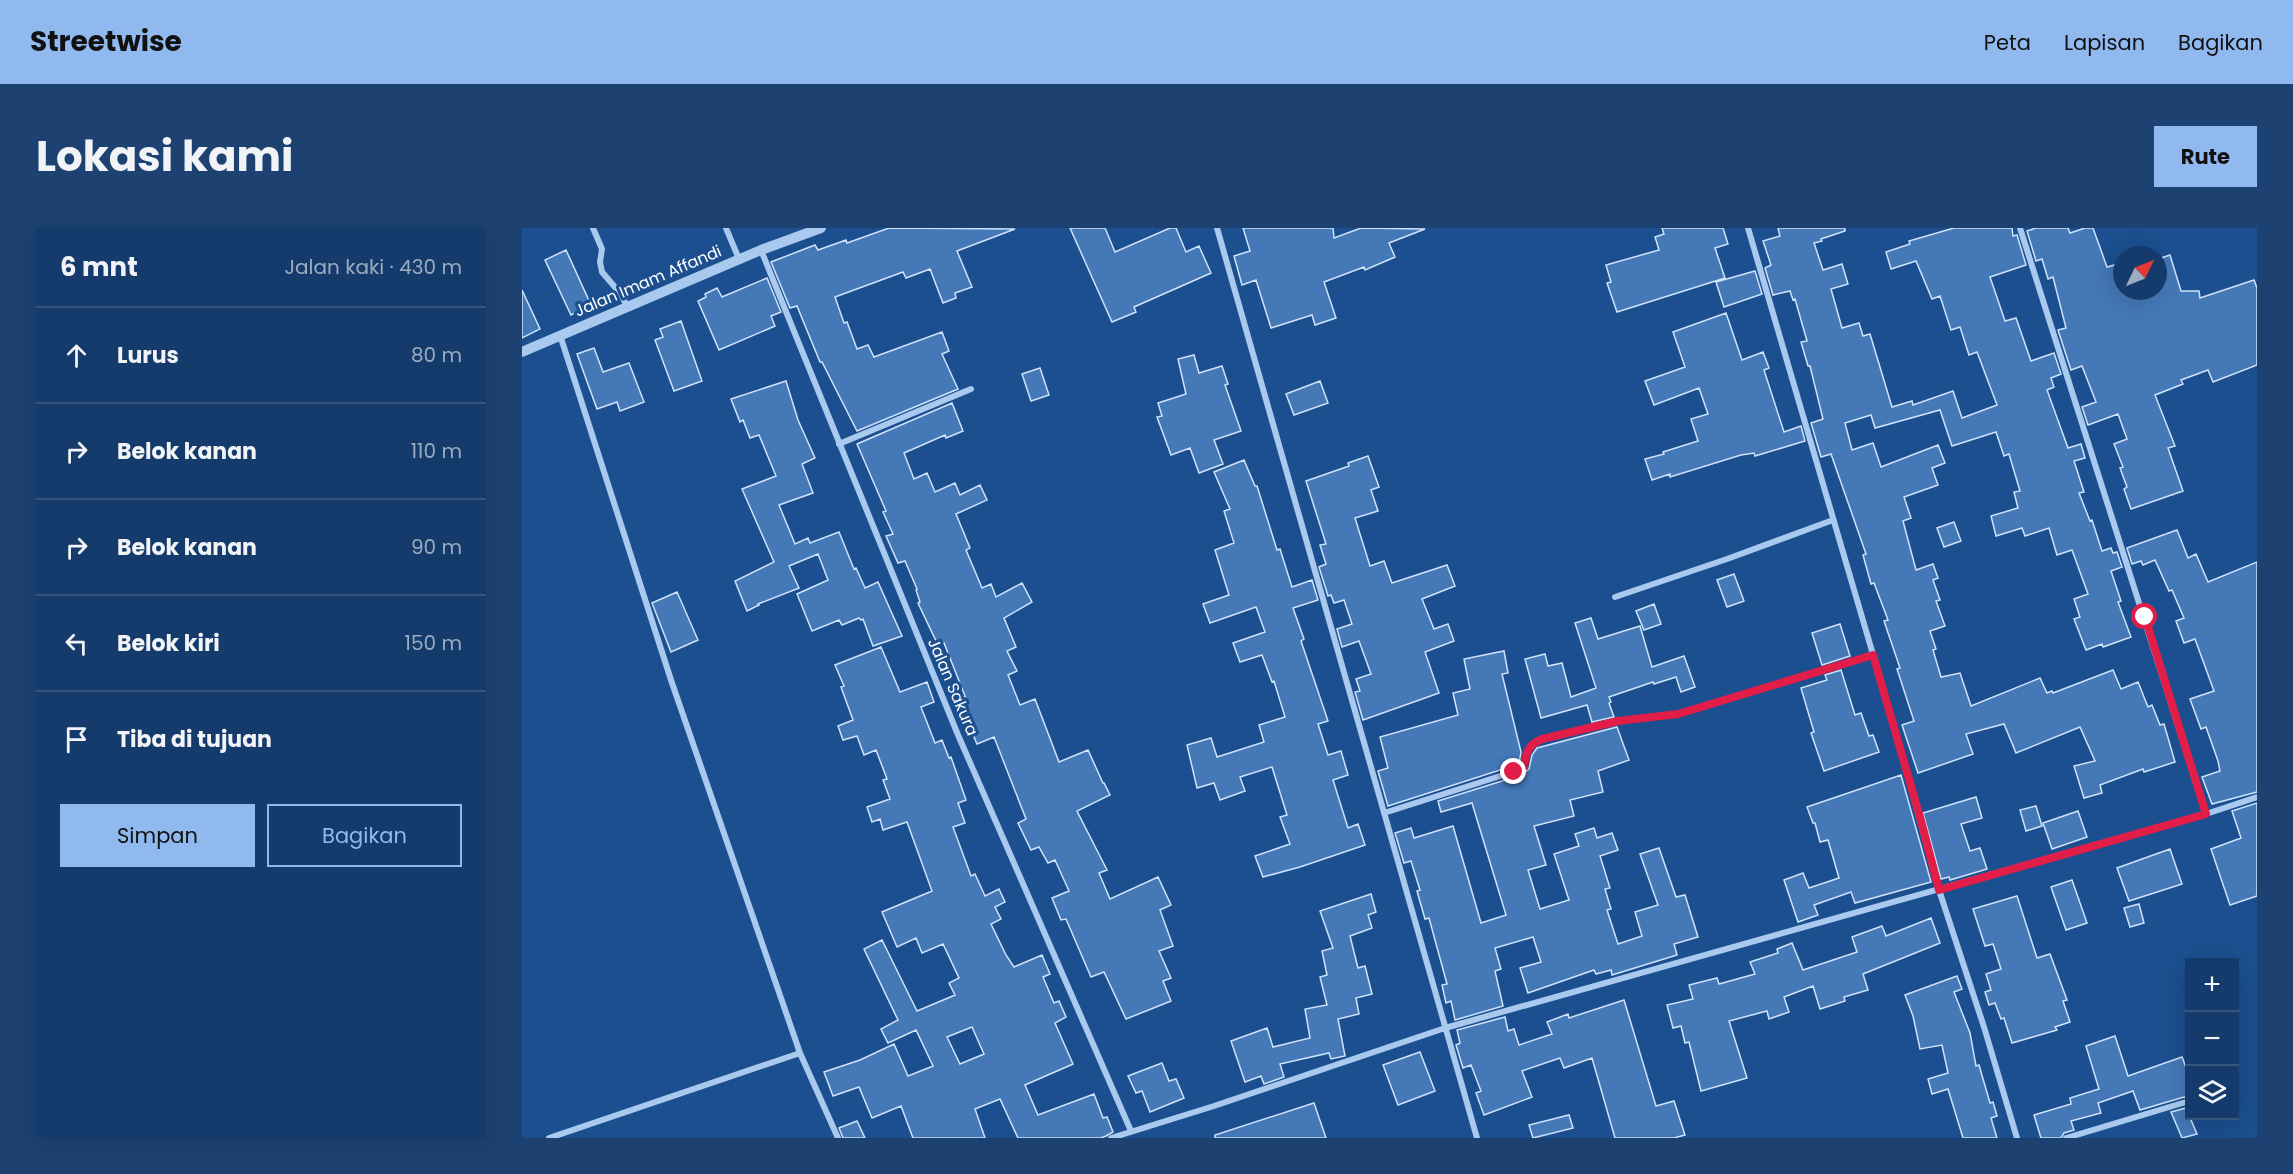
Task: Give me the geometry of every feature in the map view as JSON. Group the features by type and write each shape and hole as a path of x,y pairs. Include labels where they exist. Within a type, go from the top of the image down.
{"street":[{"path":"593,228 602,249 600,262 602,272 620,293 627,306"},
{"path":"726,228 739,259"},
{"name":"Jalan Imam Affandi","path":"522,352 739,259 820,228"},
{"path":"1216,228 1477,1138"},
{"path":"1748,228 1917,806 1939,890 1984,1027 2017,1138"},
{"path":"2020,228 2206,814"},
{"name":"Jalan Sakura","path":"761,250 958,735 1131,1131"},
{"path":"560,335 671,680 800,1053 838,1138"},
{"path":"839,444 971,389"},
{"path":"1615,597 1727,560 1833,520"},
{"path":"1384,813 1519,770 1524,767 1527,749 1533,742 1542,739 1618,721 1678,714 1873,655"},
{"path":"1111,1138 1215,1106 1445,1028 1939,890 2206,814 2257,797"},
{"path":"549,1138 800,1053"},
{"path":"2066,1138 2185,1102"}],"building":[{"path":"889,228 1015,229 957,251 972,287 955,293 956,298 943,303 930,269 906,278 903,272 835,297 844,323 847,322 857,349 868,345 874,357 942,332 949,351 942,354 958,389 857,431 820,362 797,306 790,308 771,262 815,245 818,250 846,240 847,243"},
{"path":"1070,228 1105,228 1115,252 1170,228 1176,228 1186,252 1199,246 1211,273 1134,307 1136,312 1112,322"},
{"path":"1243,228 1333,228 1334,238 1361,228 1425,229 1389,243 1395,257 1365,270 1364,267 1324,282 1336,318 1315,325 1312,315 1271,328 1256,280 1242,285 1234,256 1250,251"},
{"path":"1662,228 1723,228 1728,244 1715,248 1725,278 1617,312 1607,283 1611,282 1606,265 1659,250 1655,237 1664,234"},
{"path":"1778,228 1845,228 1845,231 1814,243 1823,270 1842,264 1848,284 1831,289 1842,328 1859,323 1863,336 1870,334 1892,407 1912,401 1913,405 1953,391 1962,418 1997,405 1977,352 1969,355 1960,327 1951,330 1940,296 1932,299 1916,261 1891,269 1886,252 1910,244 1909,241 1954,228 2012,228 2013,236 2017,235 2026,265 1990,277 2005,321 2016,318 2031,361 2054,353 2061,374 2051,378 2054,387 2047,390 2068,448 2081,444 2085,458 2074,461 2084,492 2079,493 2090,521 2092,520 2102,551 2111,548 2113,553 2117,552 2122,567 2111,571 2121,601 2118,602 2131,637 2103,647 2102,644 2086,650 2074,619 2080,617 2074,599 2088,594 2072,550 2057,555 2049,528 2025,536 2022,528 1996,536 1991,516 2018,508 2014,492 2020,491 2009,454 2004,456 1996,432 1952,446 1940,410 1875,428 1871,415 1845,423 1852,450 1873,443 1881,467 1938,445 1945,463 1932,468 1938,485 1904,497 1911,518 1903,521 1916,570 1933,564 1938,578 1933,580 1940,600 1936,601 1945,626 1930,631 1941,677 1960,673 1971,706 2040,678 2047,693 2052,691 2053,693 2113,670 2121,689 2138,682 2148,707 2152,705 2160,725 2164,724 2175,762 2144,772 2143,769 2100,785 2102,793 2084,798 2074,766 2095,761 2080,727 2016,753 2004,724 1966,734 1973,754 1918,773 1902,725 1914,721 1897,669 1900,668 1884,621 1888,620 1874,583 1871,584 1863,555 1866,554 1831,454 1821,457 1811,423 1823,419 1810,366 1808,366 1801,342 1807,341 1795,299 1793,300 1790,291 1773,295 1765,268 1771,265 1763,241 1780,236"},
{"path":"2036,228 2068,228 2070,233 2093,228 2107,267 2113,265 2113,300 2167,300 2167,256 2170,255 2181,291 2199,291 2200,298 2254,280 2257,288 2257,365 2213,382 2208,370 2181,380 2183,384 2155,395 2175,446 2168,448 2183,491 2131,509 2124,489 2127,487 2120,468 2123,467 2114,444 2127,439 2118,414 2088,425 2082,407 2096,402 2082,366 2071,370 2058,330 2066,328 2053,277 2048,279 2042,259 2036,261 2027,231"},
{"path":"566,250 591,305 571,315 545,260"},
{"path":"1755,271 1762,294 1724,307 1716,282"},
{"path":"767,278 781,312 771,316 775,326 719,350 698,301 706,297 705,294 717,288 722,297"},
{"path":"522,290 540,329 522,338"},
{"path":"1726,313 1742,360 1763,352 1769,368 1764,370 1784,432 1801,426 1805,441 1755,456 1754,453 1741,455 1670,477 1670,474 1652,480 1645,459 1698,441 1691,419 1708,414 1699,388 1654,405 1645,381 1685,367 1673,332"},
{"path":"681,321 702,381 674,391 655,340 663,337 660,329"},
{"path":"594,348 603,372 629,363 644,402 620,411 617,402 597,409 577,354"},
{"path":"1194,355 1199,373 1222,366 1228,384 1225,385 1241,431 1214,440 1223,464 1199,473 1190,448 1171,455 1157,417 1162,416 1158,403 1186,394 1178,359"},
{"path":"1040,368 1049,395 1031,401 1022,374"},
{"path":"786,381 798,420 815,458 802,464 813,493 779,505 795,544 808,538 810,543 839,532 854,569 856,568 865,588 878,582 902,636 873,646 863,619 859,618 842,625 839,620 812,631 797,594 828,580 818,554 789,566 799,588 758,604 747,611 735,581 774,562 742,489 776,476 759,435 750,438 743,420 740,422 731,399"},
{"path":"1320,381 1328,403 1294,415 1286,394"},
{"path":"952,403 963,431 946,438 945,435 904,453 914,479 927,473 935,492 955,483 960,495 980,485 987,500 956,514 970,548 966,550 982,588 991,584 996,597 1022,583 1032,602 1004,618 1016,647 1007,651 1017,671 1008,675 1020,705 1035,699 1059,762 1088,750 1110,795 1077,811 1107,870 1099,873 1110,899 1158,877 1171,905 1160,910 1173,946 1159,951 1171,978 1163,981 1171,1001 1126,1019 1104,972 1091,977 1066,919 1061,920 1052,898 1069,891 1055,860 1048,863 1039,847 1031,850 1018,823 1026,819 994,737 977,744 958,699 965,696 944,643 938,645 918,603 920,602 917,589 905,561 898,563 886,536 893,534 883,512 886,511 857,444"},
{"path":"1368,456 1379,487 1371,490 1378,511 1355,518 1370,566 1384,561 1392,583 1447,565 1455,586 1422,599 1434,629 1448,624 1454,641 1425,652 1439,693 1363,720 1355,692 1360,691 1356,679 1371,674 1359,641 1342,647 1337,629 1352,624 1344,600 1334,603 1331,595 1328,596 1319,567 1326,564 1320,545 1326,544 1306,481 1349,466 1348,463"},
{"path":"1244,460 1257,486 1277,550 1280,549 1292,587 1312,580 1318,600 1293,608 1304,639 1301,641 1328,721 1318,724 1328,755 1341,751 1348,775 1333,780 1348,828 1358,824 1365,845 1263,877 1255,856 1290,844 1280,817 1287,815 1272,767 1240,777 1245,791 1220,800 1214,783 1197,788 1187,745 1211,738 1217,757 1264,742 1259,725 1285,717 1274,681 1272,682 1262,655 1240,662 1233,643 1265,632 1256,607 1210,623 1203,604 1229,595 1215,550 1234,543 1224,511 1230,509 1214,472"},
{"path":"1954,522 1961,541 1944,547 1937,528"},
{"path":"2177,530 2188,558 2196,554 2208,582 2257,562 2257,792 2212,804 2202,777 2220,771 2218,761 2206,727 2201,729 2190,699 2214,691 2195,639 2184,643 2176,621 2184,618 2155,560 2143,565 2141,561 2132,564 2127,548"},
{"path":"1734,574 1744,601 1727,607 1717,580"},
{"path":"677,592 698,640 671,652 652,603"},
{"path":"1654,604 1661,624 1644,630 1636,611"},
{"path":"1591,618 1598,639 1640,626 1652,667 1684,656 1695,687 1681,692 1676,677 1654,684 1653,682 1609,697 1614,717 1592,722 1587,705 1541,718 1525,659 1545,654 1548,666 1562,663 1571,697 1596,688 1575,623"},
{"path":"1840,624 1850,656 1822,665 1812,633"},
{"path":"881,647 900,692 927,682 934,702 921,707 935,743 942,740 949,758 951,757 966,800 958,803 965,823 953,827 971,876 975,874 985,896 999,889 1005,902 995,907 1001,919 991,924 1006,955 1014,967 1042,955 1050,974 1043,977 1054,1003 1059,1001 1066,1017 1055,1023 1073,1064 1025,1085 1038,1115 1094,1094 1103,1118 1107,1117 1113,1132 1101,1138 1018,1138 1000,1099 975,1109 985,1138 913,1138 901,1106 872,1118 859,1087 833,1096 824,1072 860,1060 894,1044 908,1076 933,1066 916,1030 888,1043 881,1029 898,1020 864,949 882,940 917,1011 955,995 949,983 959,978 943,944 922,953 916,938 897,947 882,912 932,891 907,822 883,830 880,819 872,822 867,807 890,799 883,780 887,779 876,750 864,755 857,736 843,740 838,726 853,720 841,687 844,686 835,665","holes":["972,1027 984,1054 960,1064 947,1037"]},
{"path":"1504,651 1508,673 1502,674 1521,752 1519,764 1388,806 1378,771 1388,768 1380,737 1458,715 1453,693 1470,689 1464,659"},
{"path":"1841,670 1855,715 1861,713 1869,736 1873,735 1879,752 1824,771 1811,733 1814,732 1801,688 1827,680 1825,675"},
{"path":"1617,727 1629,760 1598,771 1603,792 1570,800 1574,816 1534,826 1546,865 1528,870 1540,909 1569,900 1554,854 1579,846 1575,834 1594,828 1597,838 1612,833 1618,850 1600,856 1610,888 1605,889 1611,909 1607,910 1618,944 1642,936 1635,912 1658,905 1640,854 1659,848 1676,897 1685,895 1698,937 1674,944 1677,955 1612,975 1611,970 1596,974 1594,970 1528,993 1520,968 1541,962 1533,937 1495,948 1501,969 1495,971 1503,1006 1455,1020 1451,1001 1446,1003 1442,985 1447,984 1429,918 1425,919 1417,891 1420,890 1411,861 1404,863 1395,833 1411,828 1414,838 1453,826 1481,923 1506,915 1472,803 1441,812 1438,801 1521,775 1529,769 1532,755 1537,748"},
{"path":"1901,775 1931,882 1855,903 1851,892 1814,905 1818,915 1798,922 1784,880 1803,873 1809,888 1839,878 1828,840 1820,842 1815,823 1807,807"},
{"path":"1976,797 1982,818 1961,824 1970,851 1980,848 1987,869 1950,880 1949,877 1941,879 1923,813"},
{"path":"2257,803 2257,896 2230,905 2211,849 2241,838 2232,811"},
{"path":"2036,806 2042,826 2026,831 2020,810"},
{"path":"2078,811 2087,837 2052,849 2043,823"},
{"path":"2170,849 2182,884 2129,901 2117,868"},
{"path":"2072,880 2087,923 2066,930 2051,887"},
{"path":"1371,894 1376,912 1368,915 1372,928 1350,936 1358,968 1365,966 1372,994 1356,998 1359,1014 1338,1019 1345,1056 1331,1059 1329,1053 1280,1064 1284,1077 1264,1084 1261,1076 1245,1082 1231,1041 1267,1028 1273,1047 1310,1038 1305,1009 1327,1005 1320,977 1327,975 1322,951 1333,948 1320,911"},
{"path":"2017,896 2037,958 2050,954 2067,1000 2063,1001 2070,1022 2055,1027 2057,1030 2012,1043 2004,1018 2001,1019 1995,1003 1989,1005 1985,992 1991,990 1986,974 2001,969 1993,944 1985,946 1973,909"},
{"path":"2139,904 2144,923 2130,927 2124,908"},
{"path":"1931,918 1940,943 1863,974 1868,990 1844,997 1845,1001 1820,1009 1813,986 1784,997 1789,1012 1769,1019 1767,1011 1729,1021 1747,1078 1701,1091 1689,1042 1685,1043 1681,1026 1673,1028 1667,1005 1693,999 1689,985 1717,978 1719,984 1755,974 1750,962 1778,953 1777,949 1792,943 1803,970 1857,952 1852,937 1882,926 1886,936"},
{"path":"1957,976 1962,989 1954,992 1970,1033 1976,1066 1979,1065 1990,1103 1993,1102 1997,1116 1991,1118 1997,1138 1963,1138 1948,1089 1932,1094 1928,1079 1948,1073 1942,1045 1920,1049 1913,1016 1905,995"},
{"path":"1624,1000 1656,1106 1674,1101 1685,1135 1674,1138 1615,1138 1592,1058 1564,1068 1560,1058 1522,1071 1532,1097 1484,1115 1476,1093 1481,1091 1471,1065 1463,1068 1456,1045 1460,1043 1457,1030 1505,1017 1508,1031 1514,1029 1519,1045 1552,1034 1547,1022 1568,1014 1569,1018"},
{"path":"2115,1036 2128,1076 2182,1057 2185,1065 2185,1097 2140,1110 2133,1091 2098,1103 2101,1113 2071,1121 2074,1130 2064,1133 2061,1138 2041,1138 2034,1115 2071,1104 2070,1098 2099,1089 2086,1046"},
{"path":"1420,1052 1435,1091 1398,1105 1383,1065"},
{"path":"1162,1063 1169,1081 1176,1079 1184,1098 1150,1112 1142,1091 1136,1093 1128,1076"},
{"path":"1314,1103 1326,1138 1215,1138 1215,1135"},
{"path":"2185,1108 2185,1120 2191,1120 2197,1134 2182,1138 2171,1112"},
{"path":"1569,1115 1573,1128 1533,1138 1529,1125"},
{"path":"857,1121 865,1138 843,1138 839,1128"}],"route":[{"path":"1514,772 1524,767 1527,749 1533,742 1542,739 1618,721 1678,714 1873,655 1939,890 2206,814 2145,617"}]}
